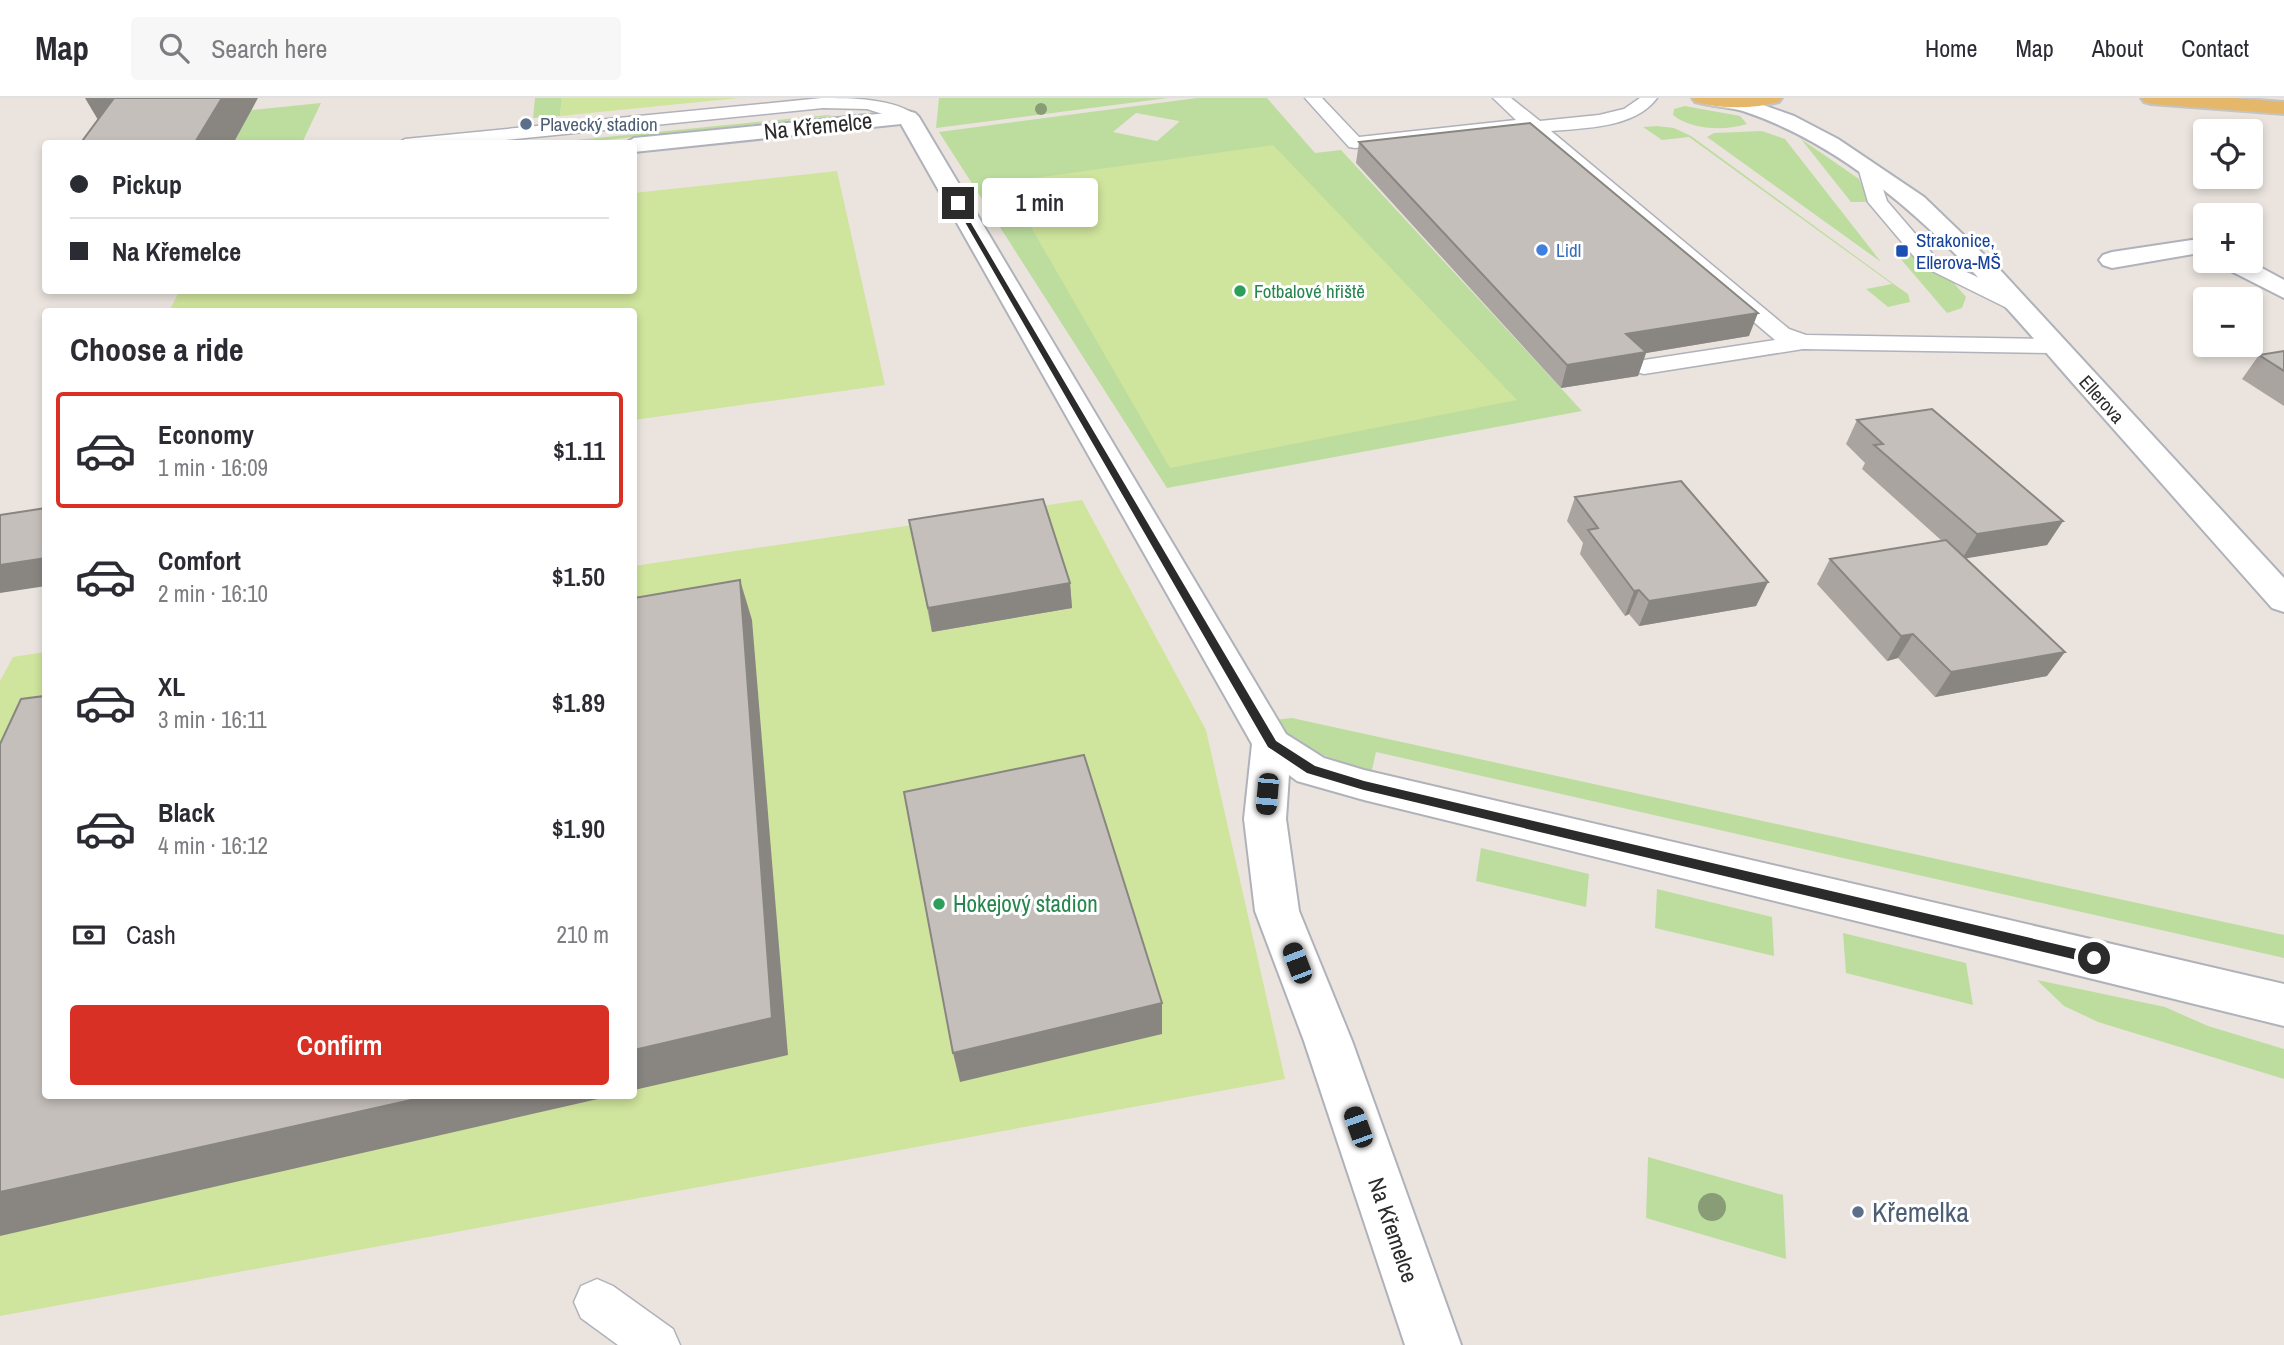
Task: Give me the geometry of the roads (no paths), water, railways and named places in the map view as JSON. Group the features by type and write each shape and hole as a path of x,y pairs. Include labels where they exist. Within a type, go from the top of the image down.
{"main road":[{"path":"1705,99 1772,98"},
{"path":"2151,98 2284,108"}],"street":[{"name":"Ellerova","path":"1705,99 1746,105 1769,113 1830,144 1916,202 1954,237 2017,304 2279,591"},
{"name":"Ellerova","path":"1811,109 1862,144 1895,173 1916,202"},
{"name":"Na Křemelce","path":"637,145 908,117"},
{"path":"908,117 1272,744 1311,770 1364,785 2284,1005"},
{"path":"2112,260 2193,248"},
{"path":"2252,273 2284,290"},
{"name":"Na Křemelce","path":"1272,744 1265,820 1277,911 1332,1053 1433,1345"}],"lane":[{"path":"1312,98 1355,143 1623,115 1638,111 1650,98"},
{"path":"1501,98 1782,334 1803,342"},
{"path":"446,140 836,102 875,105 908,117"},
{"path":"1868,171 1878,202 1929,262 2017,304"},
{"path":"1644,368 1803,342 2055,346"},
{"path":"597,1302 657,1345"}],"place":[{"name":"Plavecký stadion","path":"526,124"},
{"name":"Lidl","path":"1542,250"},
{"name":"Strakonice, Ellerova-MŠ","path":"1902,251"},
{"name":"Fotbalové hřiště","path":"1240,291"},
{"name":"Hokejový stadion","path":"939,904"},
{"name":"Křemelka","path":"1858,1212"}]}
